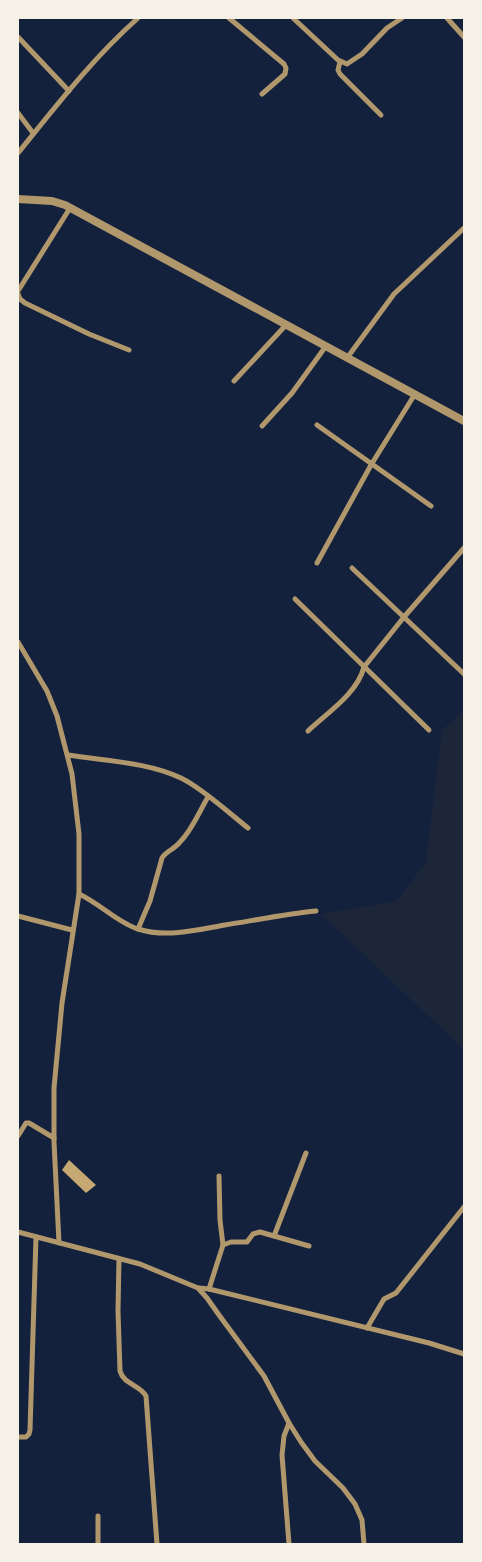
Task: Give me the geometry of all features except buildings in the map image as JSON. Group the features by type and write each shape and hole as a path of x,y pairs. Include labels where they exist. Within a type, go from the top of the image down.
{"street":[{"path":"18,153 68,91 117,36 138,18"},
{"path":"229,18 284,64 286,68 285,74 262,94"},
{"path":"293,18 340,62 347,64 354,60 387,28 402,18"},
{"path":"447,18 464,37"},
{"path":"18,37 68,91"},
{"path":"340,62 338,70 340,74 381,115"},
{"path":"18,113 33,133"},
{"path":"18,200 52,202 70,208 464,421"},
{"path":"70,208 18,293 20,299 62,322 128,350"},
{"path":"347,358 394,294 464,228"},
{"path":"234,381 286,325"},
{"path":"262,426 292,392 326,346"},
{"path":"317,562 371,465 415,393"},
{"path":"317,425 431,506"},
{"path":"308,730 347,696 362,674 364,667 404,617 464,548"},
{"path":"352,568 464,674"},
{"path":"295,599 428,730"},
{"path":"18,642 20,651 47,691 57,716 68,755 75,791 78,834 79,894 62,1003 56,1067 54,1138 59,1243"},
{"path":"68,755 150,768 179,778 191,784 248,828"},
{"path":"138,929 150,901 162,858 166,852 176,846 185,836 208,797"},
{"path":"79,894 138,929 160,934 316,911"},
{"path":"18,916 72,930"},
{"path":"18,1136 23,1126 29,1123 54,1138"},
{"path":"274,1236 306,1153"},
{"path":"210,1289 223,1246 220,1220 219,1176"},
{"path":"367,1328 384,1299 396,1294 464,1207"},
{"path":"18,1232 120,1259 160,1272 198,1288 210,1289 429,1343 464,1354"},
{"path":"223,1246 231,1242 247,1242 256,1232 309,1246"},
{"path":"18,1437 26,1437 30,1430 36,1237"},
{"path":"120,1259 118,1311 120,1372 122,1378 127,1383 139,1387 146,1396 158,1544"},
{"path":"198,1288 264,1376 289,1423 315,1461 343,1488 355,1504 362,1520 364,1544"},
{"path":"289,1423 284,1436 282,1455 289,1544"},
{"path":"98,1516 98,1544"}],"shaded area":[{"path":"464,710 464,1050 321,914 397,901 426,862 442,730"}]}
